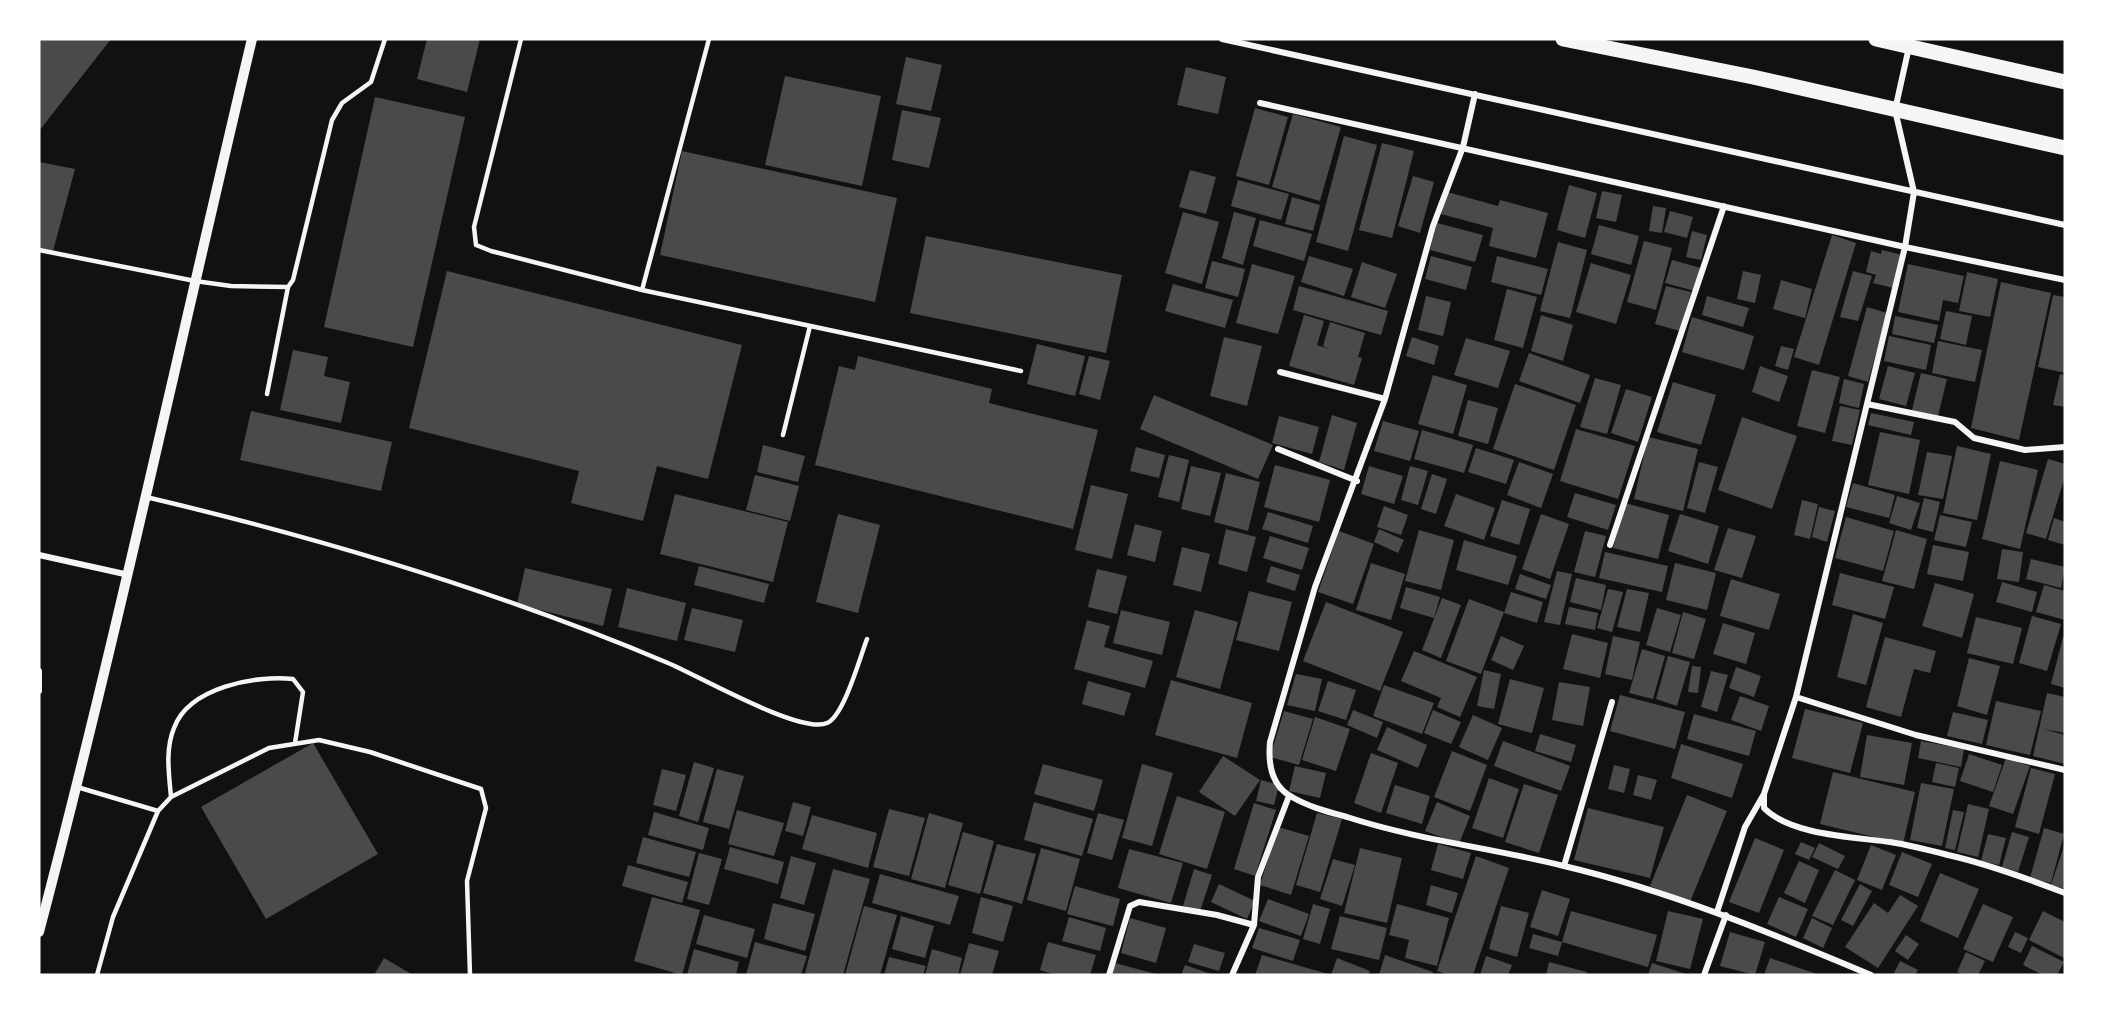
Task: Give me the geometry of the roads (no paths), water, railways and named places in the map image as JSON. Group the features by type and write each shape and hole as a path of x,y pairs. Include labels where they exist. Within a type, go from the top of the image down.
{"main road":[{"path":"1563,39 1754,77 2065,148"},
{"path":"1876,39 1910,43 2065,82"}],"street":[{"path":"39,932 129,575 144,497 252,39"},
{"path":"1222,39 2065,225"},
{"path":"1717,912 1745,827 1764,794 1796,698 1829,550 1905,247 1914,192 1901,146 1895,110 1910,43"},
{"path":"1475,94 1463,147 1433,226 1385,399 1357,481 1315,587 1270,742 1268,761 1274,779 1289,796 1370,824 1437,841 1564,866 1717,912 1871,975"},
{"path":"1260,103 1905,247 2065,279"},
{"path":"1610,545 1724,207"},
{"path":"1280,372 1385,399"},
{"path":"1867,404 1954,422 1974,438 2025,450 2065,447"},
{"path":"1278,450 1357,481"},
{"path":"39,555 129,575"},
{"path":"39,672 39,691"},
{"path":"1796,698 1916,735 2065,770"},
{"path":"1564,866 1612,702"},
{"path":"1764,794 1764,808 1775,819 1814,831 1893,842 1958,857 1997,867 2065,893"},
{"path":"1232,975 1254,924 1258,877 1289,796"},
{"path":"1109,975 1130,906 1139,902 1254,924"},
{"path":"1704,975 1725,915"}],"lane":[{"path":"267,394 288,287 293,279 332,120 342,103 371,82 385,39"},
{"path":"521,39 474,227 476,244 491,251 642,290 1022,371"},
{"path":"642,290 709,39"},
{"path":"39,250 195,281 231,286 288,287"},
{"path":"783,435 810,326"},
{"path":"144,497 399,564 634,649 726,693 810,725 828,723 839,712 867,639"},
{"path":"171,797 168,753 174,726 193,703 230,683 274,677 293,679 303,692 295,743"},
{"path":"98,975 113,917 158,811 171,797 269,748 319,740 370,752 481,789 486,808 467,881 470,975"},
{"path":"77,787 158,811"}]}
